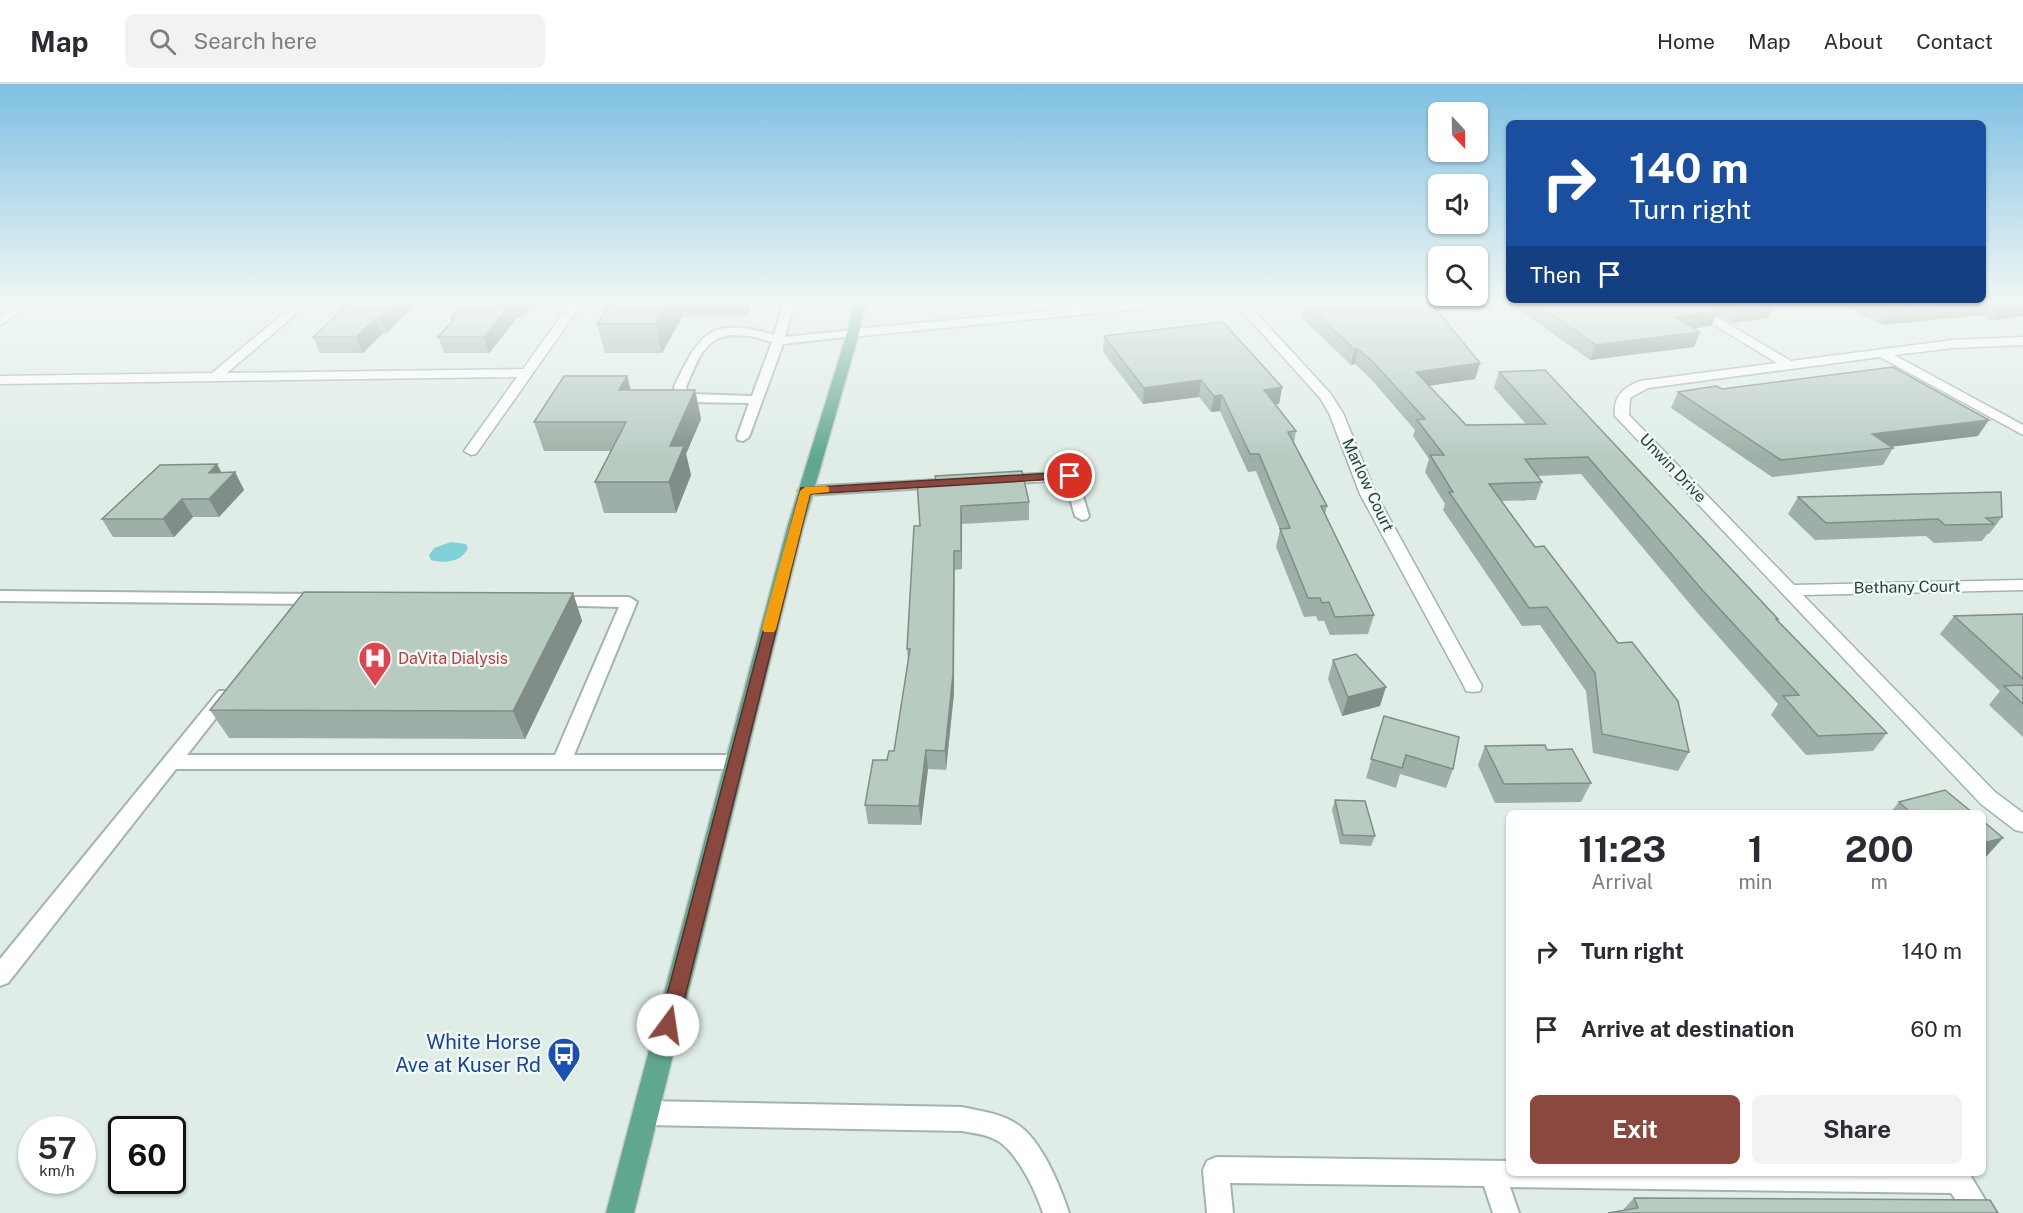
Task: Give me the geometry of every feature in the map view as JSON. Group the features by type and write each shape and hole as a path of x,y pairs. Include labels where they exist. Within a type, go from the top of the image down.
{"main road":[{"path":"620,1213 805,491 846,355"}],"street":[{"path":"215,377 241,355"},
{"path":"471,451 539,355"},
{"name":"Marlow Court","path":"1288,355 1325,396 1336,413 1368,494 1473,686"},
{"path":"1771,355 1787,364"},
{"name":"Unwin Drive","path":"1867,355 1645,384 1624,396 1620,405 1622,416 1988,798 2023,824"},
{"path":"1884,355 2023,431"},
{"path":"0,380 526,373"},
{"name":"Bethany Court","path":"1790,590 2023,585"}],"lane":[{"path":"697,355 680,387 681,394 689,398 756,400"},
{"path":"743,437 773,355"},
{"path":"990,481 1070,476 1082,516"},
{"path":"805,491 955,483"},
{"path":"0,596 338,599"},
{"path":"289,617 303,599"},
{"path":"536,602 628,602 562,761"},
{"path":"0,976 239,678"},
{"path":"171,762 735,762"},
{"path":"646,1113 962,1119 1006,1130 1025,1152 1052,1196 1056,1213"},
{"path":"1220,1213 1216,1170 1506,1174"},
{"path":"1493,1174 1506,1213"},
{"path":"1648,1176 1958,1180 1980,1213"}],"water":[{"path":"451,542 466,544 468,548 462,556 452,561 431,560 429,555 434,548"}],"building":[{"path":"1118,355 1253,355 1282,387 1264,390 1296,431 1288,432 1327,506 1321,506 1374,615 1335,617 1329,602 1322,603 1320,598 1308,598 1280,529 1290,528 1259,454 1250,454 1222,395 1214,396 1201,380 1144,388"},
{"path":"1365,355 1473,355 1480,363 1416,372 1466,425 1546,424 1499,372 1545,370 1778,619 1776,619 1887,733 1818,736 1783,696 1799,695 1704,592 1588,457 1525,459 1542,482 1489,484 1535,547 1544,546 1618,643 1632,642 1678,701 1689,752 1602,734 1595,673 1547,607 1529,608 1449,492 1453,492 1430,455 1444,455 1417,420 1425,419"},
{"path":"1893,367 1989,420 1872,434 1893,448 1781,460 1678,392 1716,386 1722,389"},
{"path":"564,376 627,376 619,390 695,390 670,446 684,446 669,482 595,482 626,422 534,422"},
{"path":"217,464 209,473 235,472 209,499 182,499 163,519 102,519 160,465"},
{"path":"1022,471 1029,502 961,506 961,551 954,551 953,674 945,751 926,750 919,806 865,805 873,760 887,760 889,751 894,751 910,649 907,649 914,526 920,526 917,481 936,480 935,476"},
{"path":"2001,492 2002,517 1986,518 1994,524 1945,525 1938,519 1826,523 1798,497"},
{"path":"304,592 573,593 513,711 210,710"},
{"path":"2023,614 2023,679 1954,616"},
{"path":"1356,654 1386,687 1348,697 1333,660"},
{"path":"2023,685 2023,704 2004,686"},
{"path":"1384,716 1459,737 1453,769 1406,755 1402,768 1371,759"},
{"path":"1545,745 1547,750 1572,749 1591,783 1504,784 1485,746"},
{"path":"1945,790 1969,810 1908,810 1899,802"},
{"path":"1335,800 1365,801 1375,836 1343,835"},
{"path":"1986,824 2003,838 1986,842"},
{"path":"1634,1198 1990,1200 1998,1213 1608,1213 1638,1208"}],"slow traffic":[{"path":"769,629 805,491 825,490"}],"place":[{"name":"DaVita Dialysis","path":"375,687"},
{"name":"White Horse Ave at Kuser Rd","path":"564,1083"}],"route":[{"path":"668,1025 805,491 1070,476"}]}
